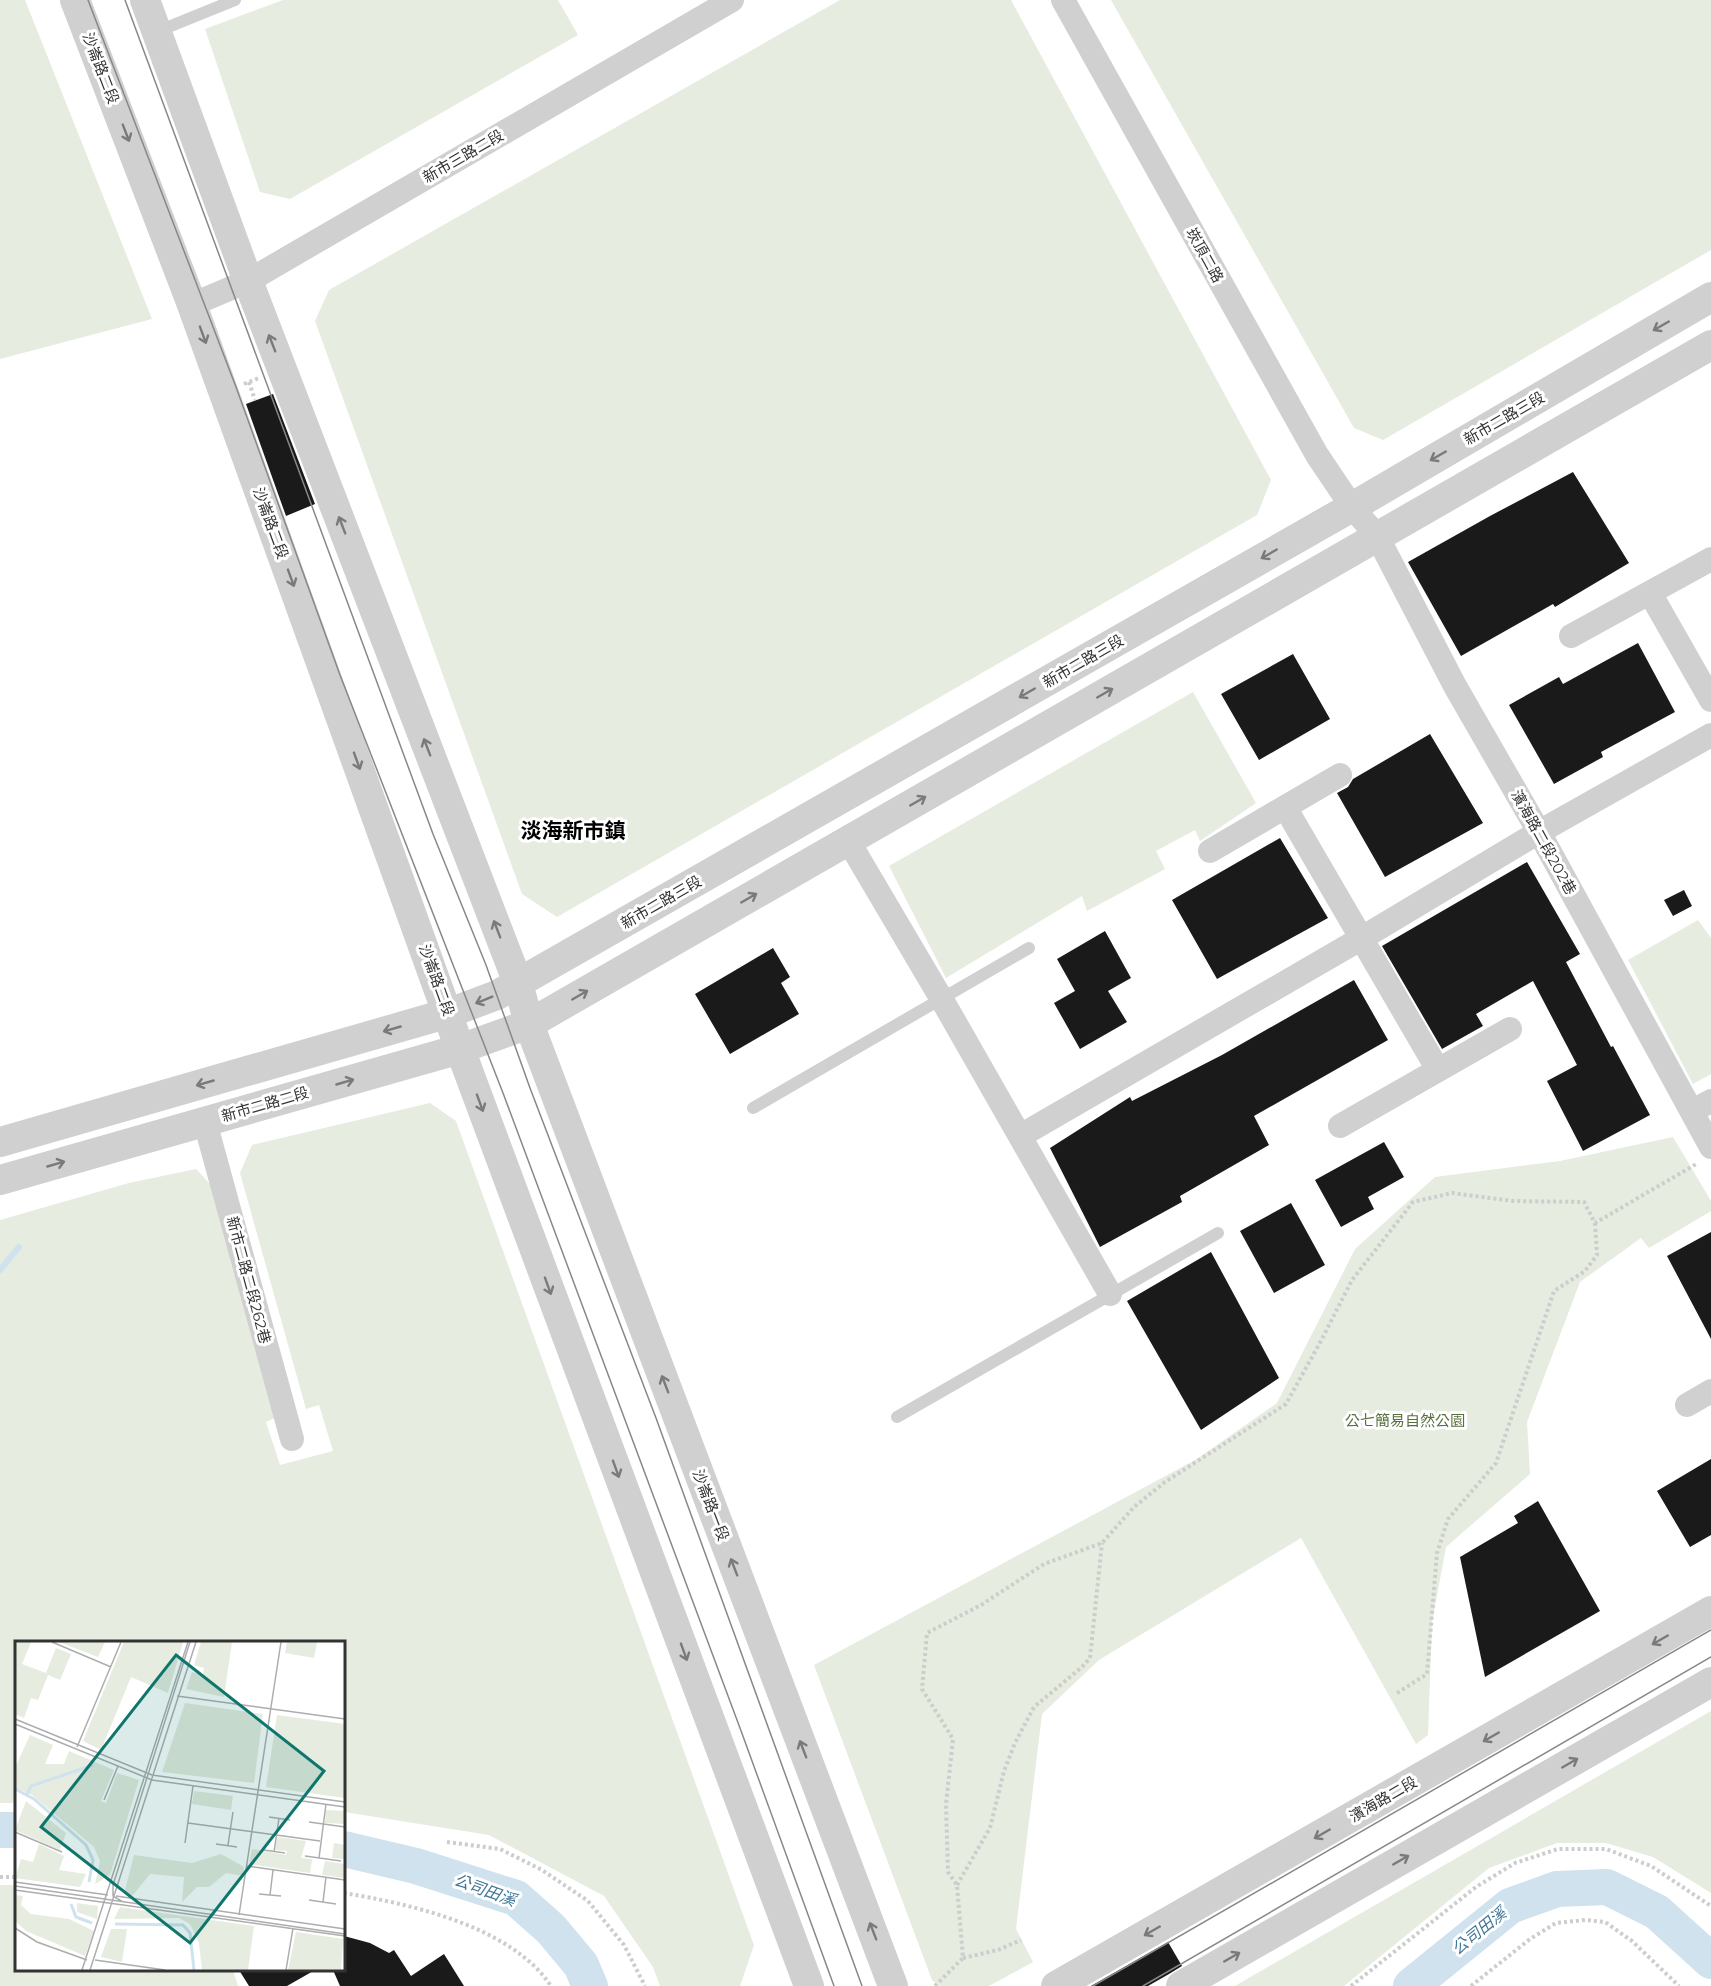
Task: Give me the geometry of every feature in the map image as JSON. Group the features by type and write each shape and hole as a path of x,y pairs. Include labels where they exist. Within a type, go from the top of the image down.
{"street":[{"name":"沙崙路二段","path":"75,0 190,302 236,387 460,1049"},
{"path":"144,0 281,369 518,983 529,1024 1711,345"},
{"name":"新市三路二段","path":"190,302 203,300 248,281 732,0"},
{"name":"崁頂二路","path":"1063,0 1317,455 1352,507 1377,536"},
{"name":"新市二路三段","path":"449,1013 497,995 1352,507 1711,297"},
{"name":"濱海路二段202巷","path":"1377,536 1455,686 1702,1106 1708,1153"},
{"path":"1571,636 1711,559"},
{"path":"1650,593 1711,700"},
{"path":"1020,1136 1362,938 1539,832 1711,735"},
{"path":"1210,851 1340,775"},
{"path":"1286,807 1438,1070"},
{"path":"849,842 1110,1294"},
{"path":"0,1142 449,1013"},
{"name":"新市二路二段","path":"0,1180 460,1049 529,1024"},
{"name":"沙崙路一段","path":"529,1024 893,1986"},
{"path":"1340,1126 1510,1029"},
{"path":"460,1049 809,1986"},
{"name":"新市二路二段262巷","path":"205,1122 292,1439"},
{"path":"1687,1405 1711,1391"},
{"name":"濱海路二段","path":"1056,1986 1711,1611"},
{"path":"1181,1986 1711,1682"}],"lane":[{"path":"156,32 235,0"},
{"path":"753,1108 1029,948"},
{"path":"897,1417 1218,1233"}],"path":[{"path":"236,387 281,369"},
{"path":"236,387 255,400"},
{"path":"1595,1223 1708,1153"},
{"path":"963,1958 957,1885 948,1872 946,1804 952,1739 922,1689 927,1633 981,1605 1044,1564 1102,1544 1134,1508 1166,1482 1286,1404 1352,1280 1413,1202 1452,1192 1513,1201 1584,1202 1595,1223 1597,1255 1585,1271 1554,1291 1496,1463 1448,1519 1437,1553 1427,1674 1397,1693"},
{"path":"957,1885 990,1828 1004,1771 1034,1707 1082,1668 1090,1658 1102,1544"},
{"path":"447,1842 500,1849 542,1870 588,1901 624,1945 645,1986"},
{"path":"1351,1986 1476,1887 1515,1863 1558,1849 1606,1849 1650,1866 1711,1906"},
{"path":"345,1893 427,1911 478,1929 518,1952 551,1986"},
{"path":"1472,1986 1530,1939 1556,1923 1585,1920 1605,1922 1632,1941 1679,1986"},
{"path":"935,1986 963,1958 998,1950 1021,1940"}],"green space":[{"path":"0,0 25,0 152,319 0,359"},
{"path":"283,0 558,0 578,35 290,199 260,192 205,29"},
{"path":"840,0 1011,0 1271,480 1257,515 557,917 522,894 315,321 329,290"},
{"path":"1111,0 1711,0 1711,250 1383,440 1354,428"},
{"path":"1193,692 1256,803 1200,841 1195,830 1156,851 1165,869 1087,911 1082,896 946,978 889,866"},
{"path":"1698,920 1711,938 1711,1074 1693,1084 1628,960"},
{"path":"430,1103 456,1121 754,1945 740,1986 660,1986 653,1967 604,1896 489,1835 345,1812 345,1641 15,1641 15,1803 0,1803 0,1220 129,1183 196,1169 212,1186 277,1417 266,1422 280,1465 333,1451 319,1405 306,1409 240,1173 252,1145"},
{"name":"公七簡易自然公園","path":"1673,1137 1711,1201 1711,1211 1649,1248 1641,1238 1580,1282 1527,1422 1530,1474 1446,1547 1432,1622 1428,1735 1416,1744 1301,1538 1099,1660 1042,1714 1016,1929 1033,1962 989,1986 940,1986 932,1980 814,1665 1197,1459 1277,1403 1355,1249 1435,1177 1560,1161"},
{"path":"1711,1711 1711,1893 1653,1857 1606,1843 1557,1843 1489,1868 1344,1986 1235,1986"},
{"path":"0,1885 15,1885 15,1971 233,1971 238,1986 0,1986"}],"building":[{"path":"273,394 315,504 286,516 246,404"},
{"path":"1573,472 1629,563 1555,607 1553,604 1461,656 1408,562"},
{"path":"1638,643 1675,712 1601,752 1603,757 1554,784 1509,705 1559,677 1563,684"},
{"path":"1293,654 1330,719 1259,760 1221,694"},
{"path":"1430,734 1483,823 1385,877 1337,793 1348,787 1353,779"},
{"path":"1280,838 1328,918 1217,979 1172,900"},
{"path":"1527,862 1580,954 1566,962 1650,1115 1583,1151 1547,1081 1577,1065 1533,981 1476,1014 1483,1026 1442,1049 1382,946"},
{"path":"1684,890 1692,906 1673,916 1664,900"},
{"path":"1105,931 1131,978 1108,991 1127,1022 1080,1049 1054,1003 1075,991 1057,959"},
{"path":"773,948 790,977 781,983 799,1014 730,1054 695,994"},
{"path":"1354,980 1388,1040 1254,1116 1269,1145 1180,1196 1182,1202 1100,1247 1050,1148 1130,1097 1132,1101 1222,1055"},
{"path":"1384,1142 1404,1177 1368,1197 1374,1209 1341,1227 1315,1180"},
{"path":"1291,1203 1325,1265 1274,1293 1240,1231"},
{"path":"1711,1232 1711,1339 1667,1256"},
{"path":"1211,1252 1279,1378 1201,1430 1127,1301"},
{"path":"1711,1459 1711,1535 1690,1547 1657,1491"},
{"path":"1538,1501 1600,1611 1485,1677 1460,1557 1518,1523 1514,1516"},
{"path":"345,1936 370,1943 389,1953 394,1950 411,1976 444,1954 464,1986 340,1986 333,1971 345,1971"},
{"path":"1168,1942 1182,1966 1148,1986 1091,1986"},
{"path":"240,1971 313,1971 287,1986 249,1986"}],"waterway":[{"path":"0,1270 19,1247"},
{"name":"公司田溪","path":"0,1830 15,1830"},
{"name":"公司田溪","path":"345,1849 416,1866 516,1898 551,1929 581,1965 590,1986"},
{"name":"公司田溪","path":"1411,1986 1510,1906 1557,1889 1607,1887 1657,1912 1711,1961"}],"tram line":[{"path":"88,0 236,387 340,675 503,1093 834,1986"},
{"path":"125,0 433,834 486,965 530,1088 656,1418 862,1986"},
{"path":"1093,1986 1711,1630"},
{"path":"1143,1986 1711,1657"}],"district":[{"name":"淡海新市鎮","path":"573,830"}]}
